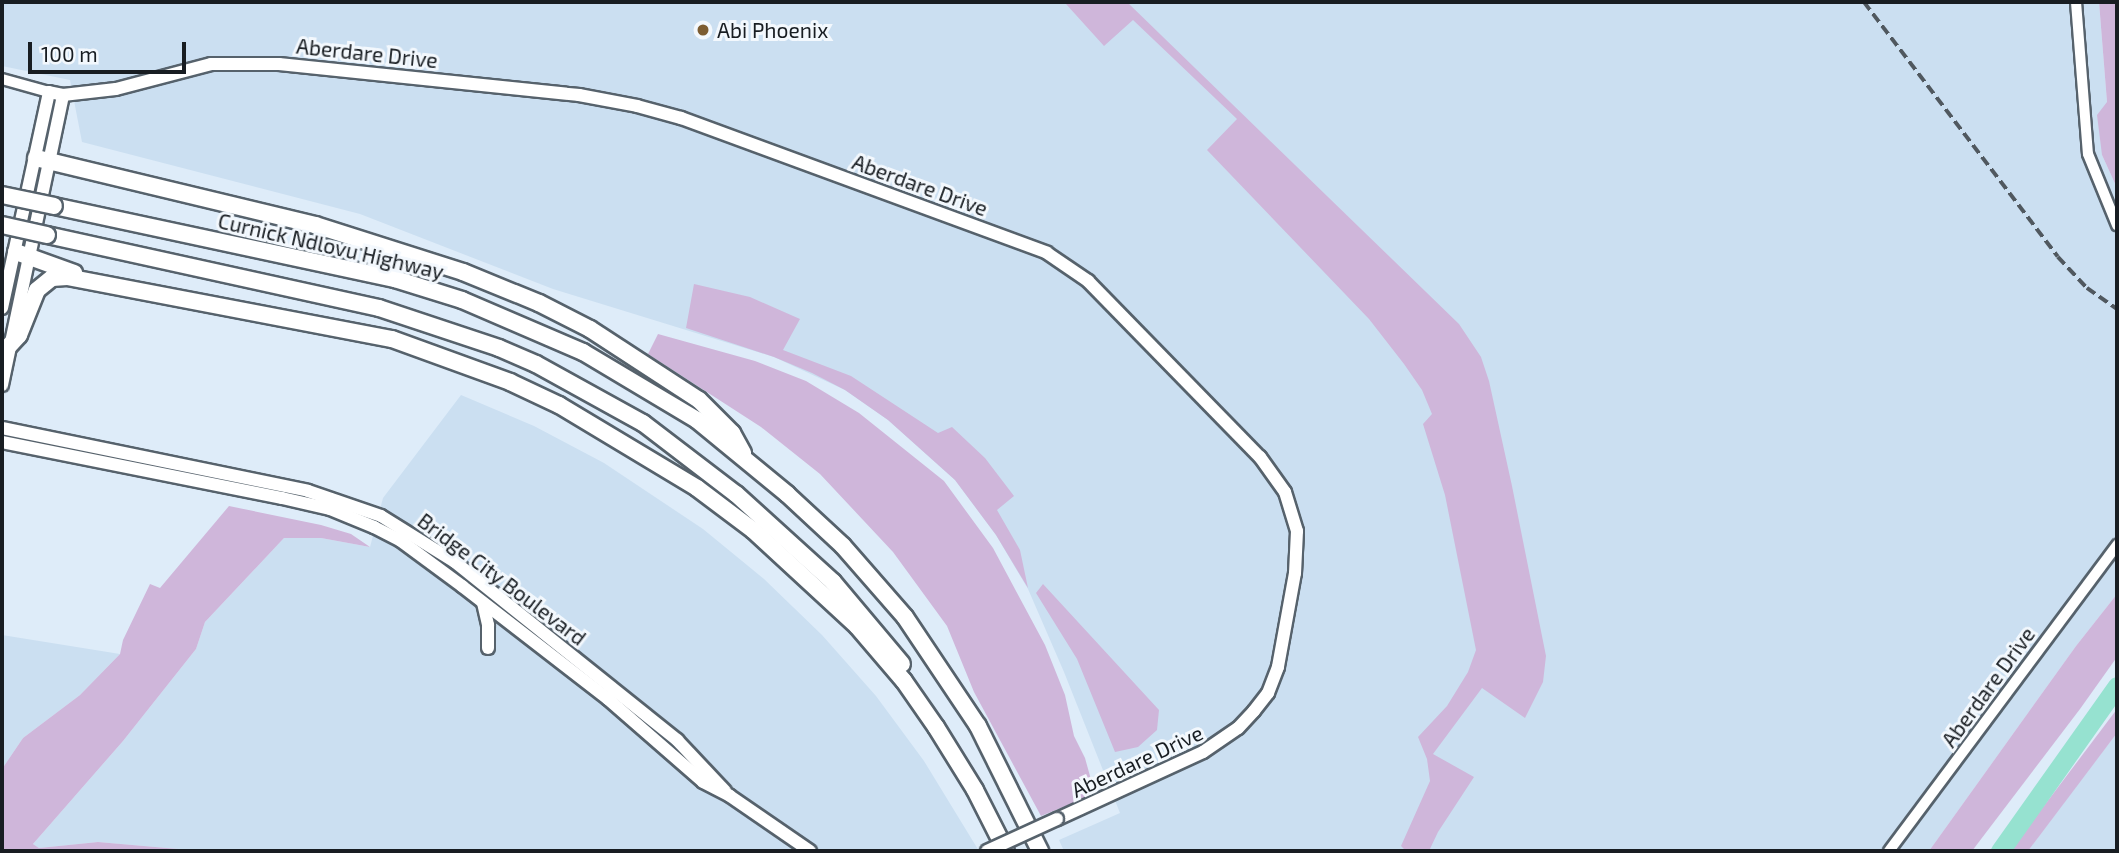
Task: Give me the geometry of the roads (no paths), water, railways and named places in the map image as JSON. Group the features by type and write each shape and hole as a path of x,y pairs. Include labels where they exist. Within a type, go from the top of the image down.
{"main road":[{"path":"44,159 316,225 463,272 539,303 590,329 699,400 733,433 745,458"},
{"name":"Curnick Ndlovu Highway","path":"2,195 395,279 474,304 541,332 624,374 697,420 745,458 859,563 929,649 984,736 1040,851"},
{"path":"2,225 415,318 536,364 643,423 776,528 869,622 912,677 964,755 1015,851"},
{"path":"23,254 106,284"},
{"path":"8,347 19,335 33,298 42,284 55,277 106,284 392,339 510,382 559,405 652,458 753,530 857,626 904,681 936,727 975,790 1006,851"}],"street":[{"path":"2076,2 2088,154 2117,225"},
{"name":"Aberdare Drive","path":"2,79 63,95 116,89 211,64 253,62 579,95 681,118 1020,241 1069,267 1110,302 1274,473 1293,512 1297,552 1278,667 1268,693 1238,728 1203,752 987,851"},
{"path":"44,159 49,93"},
{"path":"2,385 23,254 44,159 63,95"},
{"path":"2,308 23,254"},
{"name":"Bridge City Boulevard","path":"2,429 219,478 330,509 401,541 730,796 810,851"},
{"name":"Bridge City Boulevard","path":"2,442 219,478 352,504 418,536 454,562 667,732 707,778"},
{"name":"Aberdare Drive","path":"1889,851 2117,545"},
{"path":"483,603 488,625 488,648"}],"waterway":[{"path":"2000,851 2117,686"}],"railway":[{"path":"1864,2 2058,257 2087,288 2117,309"}],"place":[{"name":"Abi Phoenix","path":"703,30"}]}
